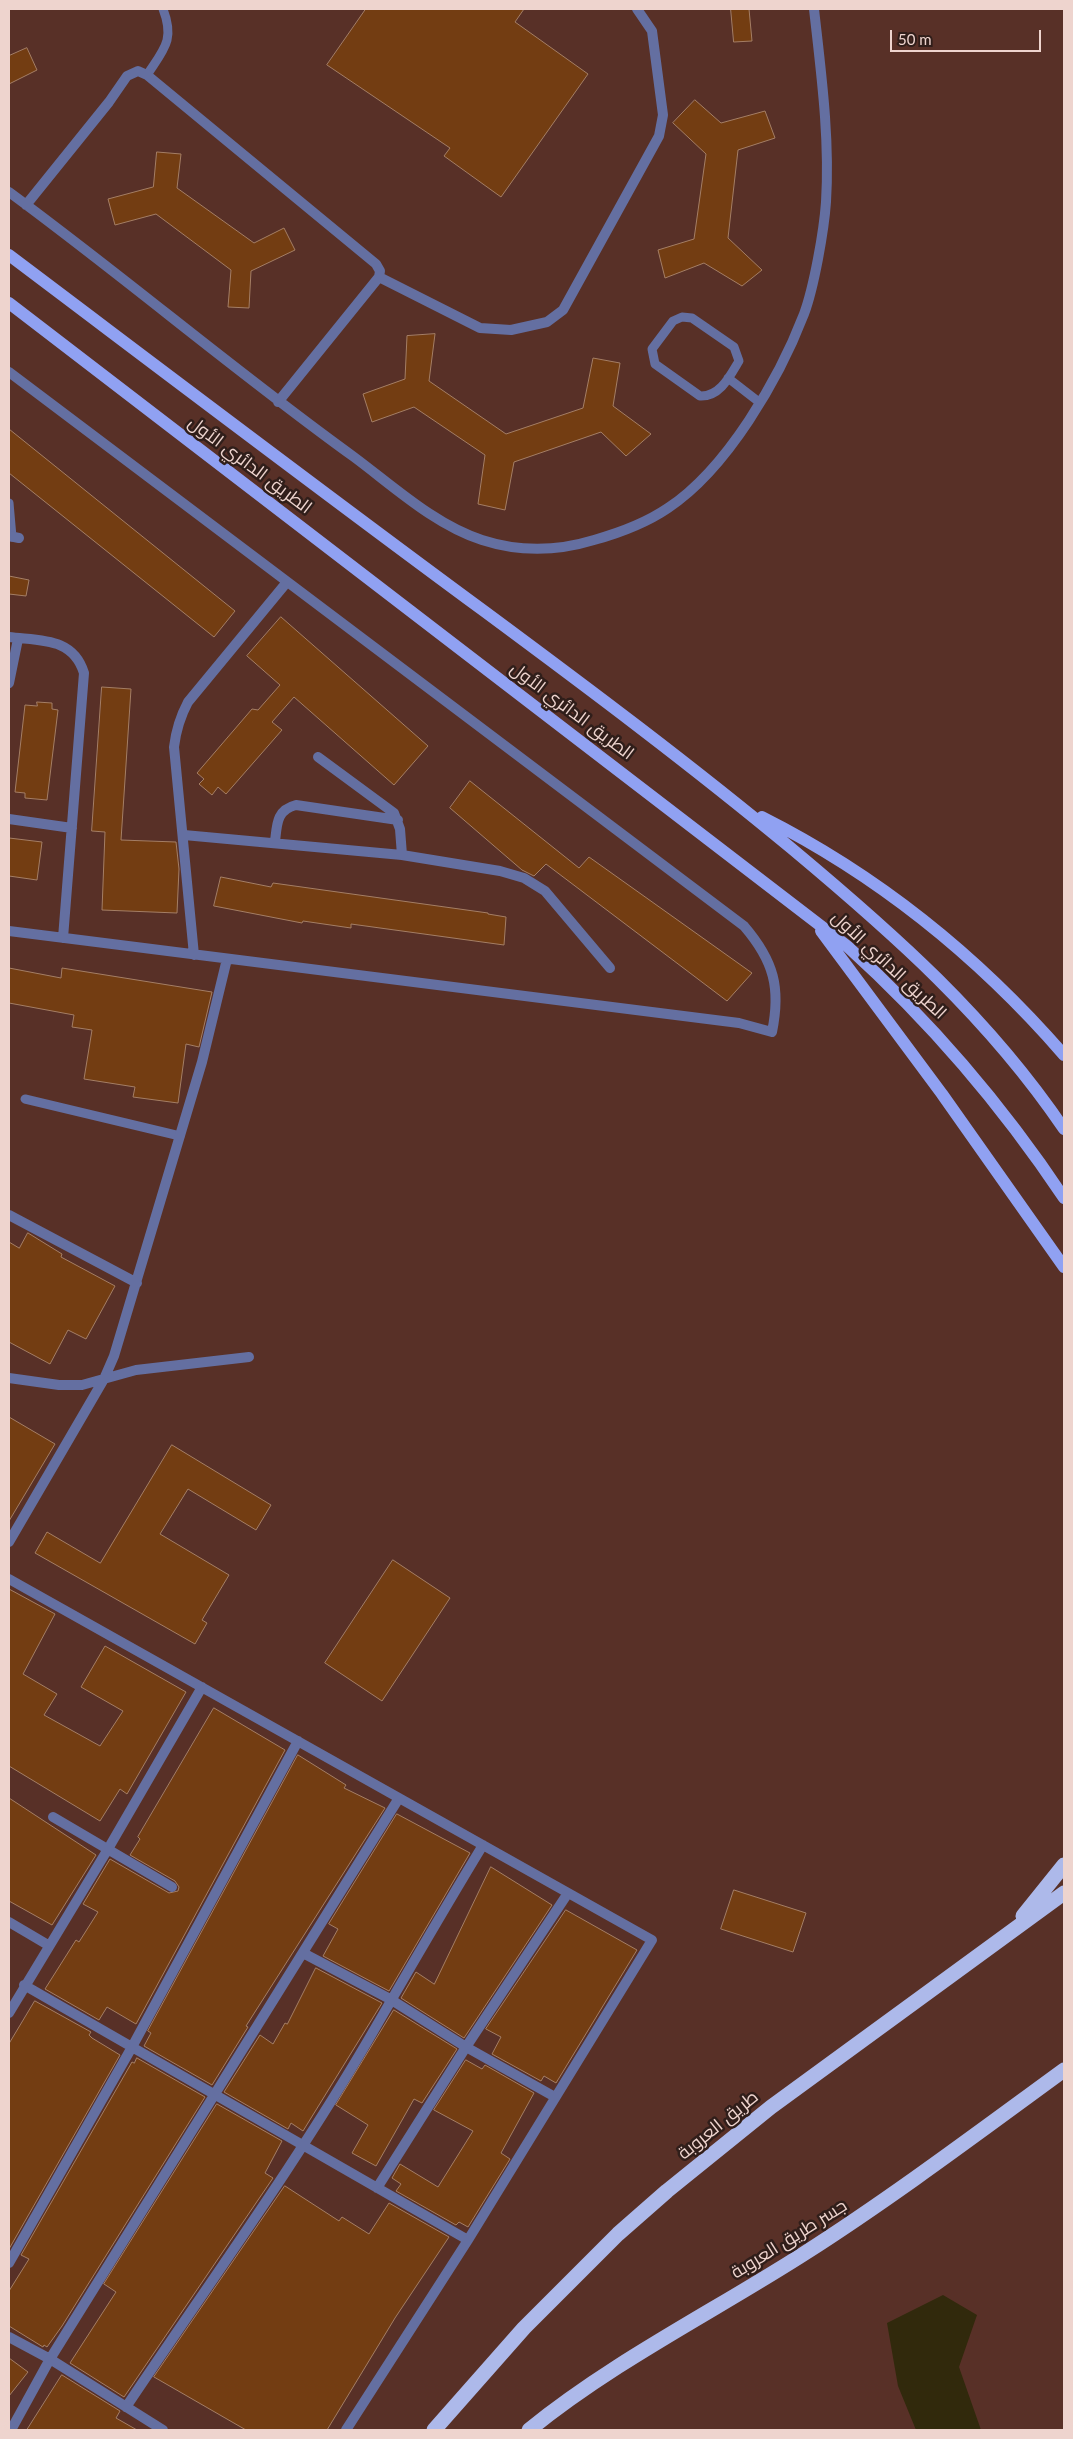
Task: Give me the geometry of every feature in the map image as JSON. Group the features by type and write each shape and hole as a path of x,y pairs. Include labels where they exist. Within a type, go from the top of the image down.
{"highway":[{"path":"1001,1940 1064,1864"},
{"name":"طريق العروبة","path":"434,2430 524,2328 611,2241 667,2190 771,2107 1064,1893"},
{"name":"جسر طريق العروبة","path":"529,2430 584,2388 767,2277 865,2213 1064,2071"}],"main road":[{"name":"الطريق الدائري الأول","path":"9,255 283,464 603,699 741,807 864,908 944,983 1004,1047 1064,1129"},
{"name":"الطريق الدائري الأول","path":"9,303 809,915 884,978 942,1038 1008,1118 1064,1198"},
{"path":"741,807 836,858 924,918 999,984 1064,1055"},
{"path":"809,915 942,1094 1064,1267"}],"street":[{"path":"379,277 480,328 511,330 547,322 562,310 659,136 663,115 652,31 637,9"},
{"path":"9,192 278,402 443,522 482,540 526,549 572,546 622,532 668,508 708,474 735,441 786,356 806,310 826,202 824,103 814,9"},
{"path":"26,205 109,102 127,76 138,71 147,75 376,264 380,271 379,277 278,402"},
{"path":"9,372 744,926 759,943 769,963 776,985 777,1007 772,1032 739,1023 9,931"},
{"path":"194,955 184,835 174,747 180,717 188,702 288,582"},
{"path":"9,683 14,638 66,647 80,662 84,673 63,938"},
{"path":"318,757 388,807 398,820 402,855"},
{"path":"275,842 278,818 282,811 296,805 398,820"},
{"path":"9,819 72,828"},
{"path":"184,835 402,855 500,871 524,878 545,891 610,968"},
{"path":"9,1542 104,1379 122,1334 202,1062 227,959"},
{"path":"9,1215 137,1283"},
{"path":"9,1378 71,1385 104,1379 136,1370 249,1357"},
{"path":"9,1579 652,1940 468,2240 346,2430"},
{"path":"9,2013 48,1945 108,1849 202,1687"},
{"path":"9,2263 132,2047 298,1741"},
{"path":"11,2430 50,2360 399,1798"},
{"path":"53,1817 172,1887"},
{"path":"126,2407 302,2145 370,2038 390,1999 483,1845"},
{"path":"377,2188 466,2047 568,1893"},
{"path":"9,1922 48,1945"},
{"path":"303,1953 390,1999 466,2047 555,2097"},
{"path":"24,1985 468,2240"},
{"path":"9,2337 50,2360 163,2430"}],"lane":[{"path":"147,75 164,48 169,36 169,23 163,9"},
{"path":"682,317 692,318 734,347 738,353 739,361 728,378 717,392 708,397 700,396 655,364 652,349 673,322 682,317"},
{"path":"728,378 759,402"},
{"path":"9,503 13,537"},
{"path":"25,1098 180,1136"}],"shaded area":[{"path":"943,2295 977,2315 959,2367 981,2430 916,2430 898,2386 887,2323"}],"building":[{"path":"366,9 524,9 515,22 588,74 501,197 444,156 450,148 327,65"},
{"path":"731,9 749,9 752,41 734,42"},
{"path":"27,48 37,70 9,84 9,56"},
{"path":"695,100 721,123 765,111 775,138 738,150 728,238 762,270 742,286 704,263 665,278 658,250 694,239 706,154 673,123"},
{"path":"157,152 181,154 177,188 254,243 284,228 295,250 251,271 249,308 228,307 231,270 156,214 115,225 108,199 153,187"},
{"path":"435,334 429,381 506,434 583,408 593,358 620,363 613,406 651,434 626,456 601,432 514,462 505,510 478,504 485,455 414,407 372,422 363,394 405,379 407,336"},
{"path":"9,429 235,611 214,637 9,473"},
{"path":"9,576 29,580 26,596 9,594"},
{"path":"281,617 428,746 394,785 294,697 272,722 282,730 226,794 218,787 212,795 199,784 204,779 197,773 252,709 258,710 280,685 247,656"},
{"path":"102,687 131,689 121,840 176,842 179,869 177,913 102,910 105,832 92,831"},
{"path":"37,702 52,703 52,709 58,710 47,800 25,798 25,793 15,792 25,705 37,706"},
{"path":"470,781 579,868 589,857 752,973 727,1001 546,864 534,876 522,870 450,808"},
{"path":"9,838 42,842 37,880 9,876"},
{"path":"221,877 271,887 273,883 506,917 504,945 351,924 351,928 303,921 302,923 214,906"},
{"path":"9,968 61,978 62,968 212,992 199,1047 186,1044 178,1103 133,1097 135,1087 84,1079 92,1030 72,1027 74,1015 9,1003"},
{"path":"28,1233 62,1254 61,1257 115,1286 86,1339 68,1330 50,1364 9,1342 9,1242 19,1248"},
{"path":"9,1417 55,1444 9,1521"},
{"path":"172,1445 271,1505 256,1530 188,1489 160,1534 229,1575 202,1620 207,1623 195,1644 35,1553 47,1532 100,1563"},
{"path":"393,1560 450,1598 382,1701 325,1663"},
{"path":"9,1589 55,1614 23,1674 57,1694 44,1715 100,1746 123,1711 81,1687 105,1646 186,1692 127,1794 120,1789 100,1821 9,1766"},
{"path":"214,1708 285,1750 136,2024 107,2007 99,2020 45,1989 76,1940 79,1942 98,1912 83,1904 110,1859 169,1893 178,1891 179,1887 175,1881 130,1855 140,1839 138,1837"},
{"path":"298,1755 346,1785 344,1788 385,1808 246,2026 248,2027 212,2085 144,2046 151,2033 148,2031"},
{"path":"9,1798 96,1855 52,1925 9,1901"},
{"path":"397,1814 470,1853 389,1991 323,1956 338,1929 329,1924"},
{"path":"491,1867 552,1905 464,2038 401,1998 416,1972 434,1984"},
{"path":"734,1890 806,1913 793,1952 721,1929"},
{"path":"566,1910 637,1950 556,2083 544,2076 541,2081 492,2054 501,2037 486,2029"},
{"path":"316,1968 382,2003 303,2131 291,2123 288,2129 224,2092 260,2035 273,2044 285,2023 287,2024"},
{"path":"35,2001 91,2032 89,2035 92,2038 120,2055 9,2249 9,2044"},
{"path":"394,2010 457,2049 422,2103 414,2099 376,2166 352,2153 368,2125 336,2105"},
{"path":"137,2058 205,2097 62,2326 47,2347 44,2345 43,2347 9,2326 9,2291 29,2259 21,2255 132,2062 134,2063"},
{"path":"466,2060 482,2069 485,2065 534,2093 501,2153 510,2159 468,2227 459,2222 456,2225 396,2191 401,2184 392,2178 400,2164 438,2187 473,2131 434,2110"},
{"path":"217,2104 282,2141 265,2173 273,2178 124,2397 70,2363 116,2292 104,2284"},
{"path":"285,2186 339,2221 342,2217 369,2234 389,2203 449,2237 395,2318 327,2430 246,2430 154,2377"},
{"path":"9,2358 28,2372 9,2396"},
{"path":"62,2375 120,2411 116,2418 137,2430 27,2430"}]}
